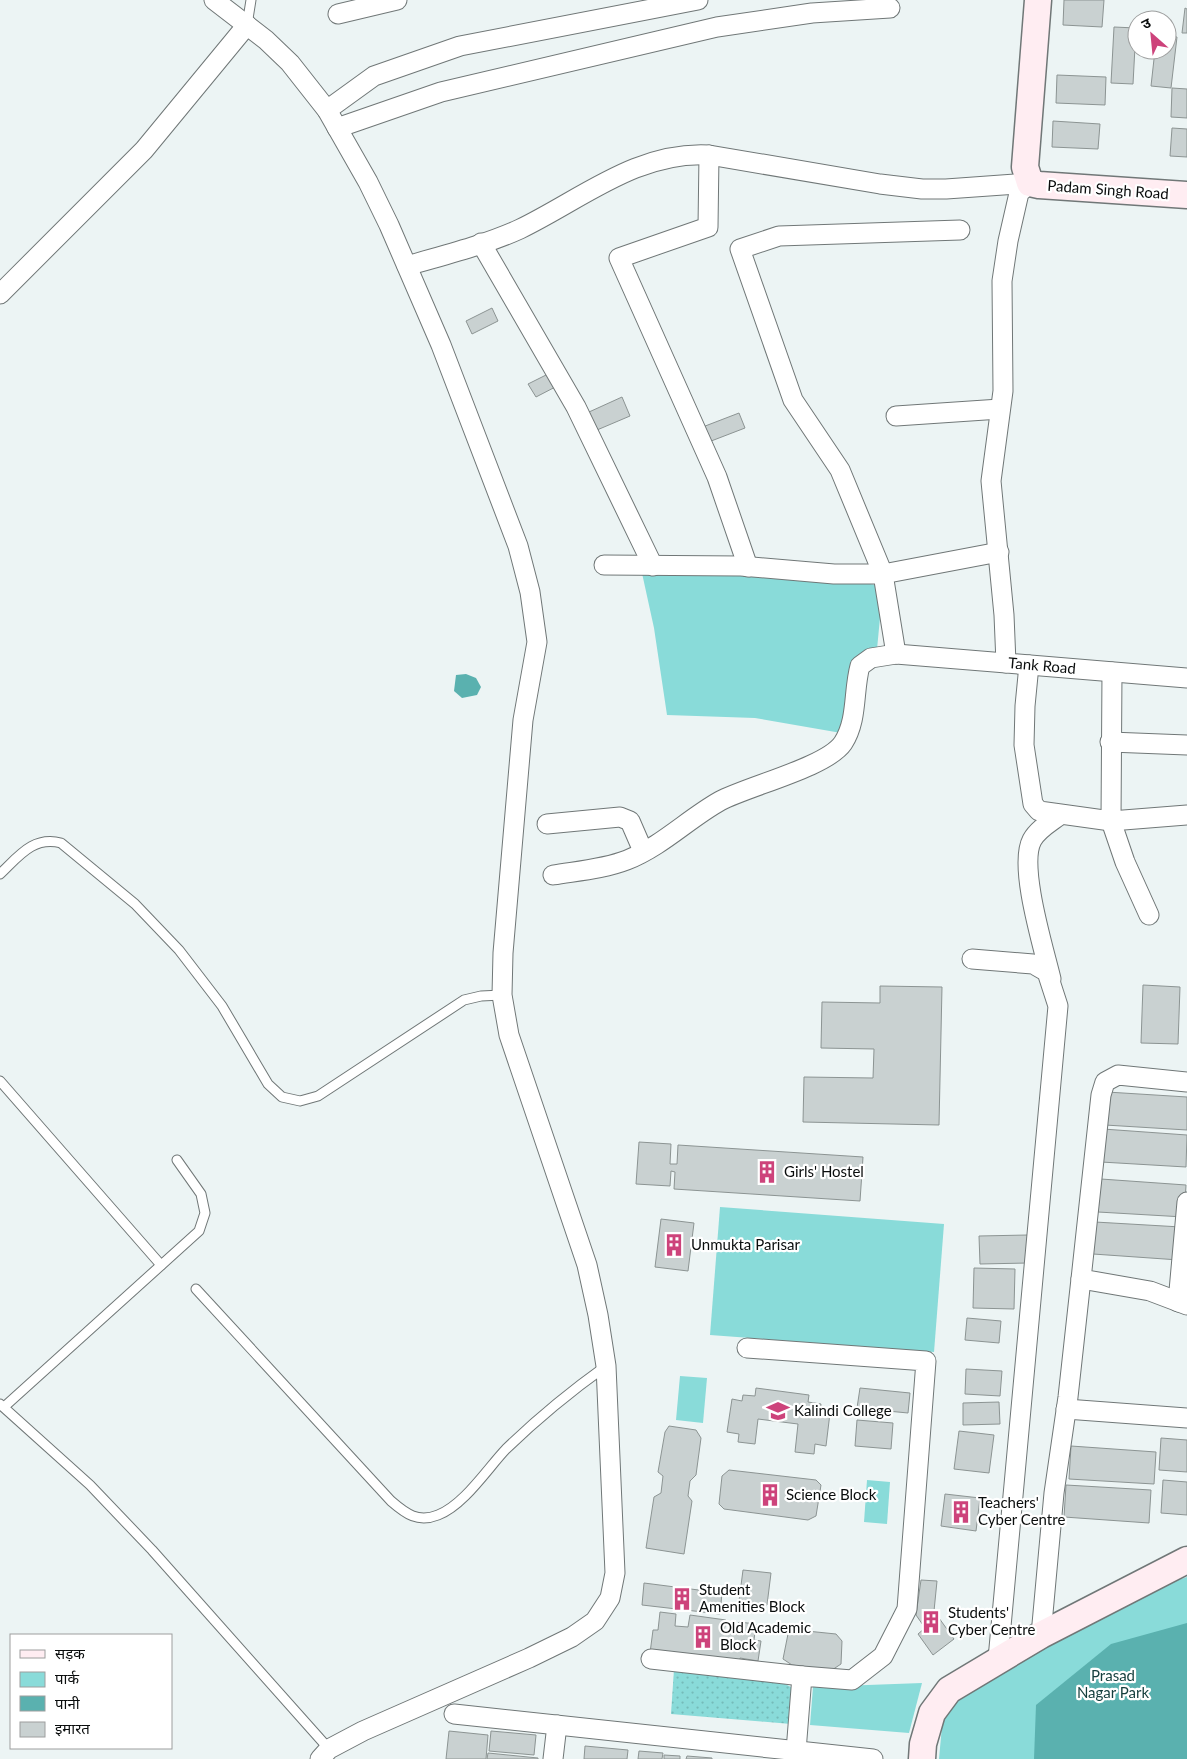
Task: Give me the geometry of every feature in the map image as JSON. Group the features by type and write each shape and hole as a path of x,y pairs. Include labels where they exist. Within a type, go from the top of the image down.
{"street":[{"path":"214,0 290,62 327,110 368,182 441,345 518,546 535,619 537,642 523,720 503,953 502,995 509,1035 525,1086 587,1265 606,1366 615,1573 610,1598 595,1620 572,1637 529,1658 363,1731 324,1754"},
{"path":"338,14 397,0"},
{"path":"327,110 374,76 460,46 698,0"},
{"path":"1030,182 1025,167 1038,0"},
{"path":"337,128 441,92 707,29 812,13 890,8"},
{"path":"0,294 144,150 247,25"},
{"path":"407,266 519,229 624,172 672,157 709,155 880,184 922,188 946,189 1030,182"},
{"path":"709,155 708,227 619,258 716,477 748,567"},
{"path":"1006,663 999,552 991,481 1003,390 1002,281 1008,241 1019,193 1030,182"},
{"name":"Padam Singh Road","path":"1030,182 1039,186 1187,195"},
{"path":"896,654 883,574 840,470 793,400 740,249 779,236 960,230"},
{"path":"481,243 576,407 653,566"},
{"path":"896,416 1000,409"},
{"path":"604,565 748,567 834,574 883,574 999,552"},
{"name":"Tank Road","path":"553,875 594,869 627,860 643,852 722,800 824,758 842,744 852,723 860,666 870,658 896,654 1187,678"},
{"path":"1029,665 1024,745 1033,804 1039,811 1111,821 1187,815"},
{"path":"1112,672 1110,742 1111,821 1125,862 1149,915"},
{"path":"1110,742 1187,745"},
{"path":"998,1659 1058,1006 1033,906 1029,880 1030,850 1031,841 1039,831 1060,814"},
{"path":"547,824 620,816 630,821 643,852"},
{"path":"972,959 1034,964 1047,972 1053,985"},
{"path":"1041,1635 1054,1493 1066,1410 1101,1095 1105,1082 1118,1075 1187,1082"},
{"path":"1081,1279 1150,1291 1182,1304 1187,1202"},
{"path":"651,1659 852,1680 883,1656 907,1609 926,1361 747,1348"},
{"path":"1066,1410 1187,1418"},
{"path":"922,1759 926,1730 932,1713 949,1690 1041,1635 1187,1560"},
{"path":"796,1751 802,1676"},
{"path":"454,1714 873,1759"},
{"path":"553,1759 557,1725"}],"lane":[{"path":"247,25 250,0"},
{"path":"0,874 36,843 48,840 61,843 135,904 179,950 222,1006 268,1084 282,1097 300,1102 318,1096 464,1000 481,996 502,995"},
{"path":"0,1081 161,1265"},
{"path":"176,1160 201,1194 206,1213 199,1231 2,1405 90,1485 145,1542 324,1754"},
{"path":"196,1289 391,1501 408,1515 421,1519 438,1515 454,1506 507,1449 542,1416 606,1366"}],"green space":[{"path":"640,564 748,565 883,586 876,660 860,665 847,734 755,718 667,715 654,628"},
{"path":"720,1207 944,1224 934,1352 710,1335"},
{"path":"680,1376 707,1378 703,1423 676,1420"},
{"path":"867,1480 890,1482 887,1524 864,1522"},
{"name":"Prasad Nagar Park","path":"1187,1577 1187,1759 939,1759 944,1704 1104,1605"},
{"path":"674,1669 777,1680 793,1688 791,1724 671,1714"},
{"path":"922,1683 909,1733 810,1725 813,1687"}],"water":[{"path":"466,674 476,678 481,687 477,695 462,698 454,691 456,675"},
{"path":"1187,1623 1187,1759 1034,1759 1036,1705 1111,1644"}],"building":[{"path":"1064,0 1104,0 1102,27 1063,25"},
{"path":"1185,8 1187,9 1187,33 1182,33"},
{"path":"1114,27 1127,28 1127,60 1134,60 1133,84 1111,83"},
{"path":"1154,60 1174,60 1171,88 1151,86"},
{"path":"1057,75 1106,77 1105,105 1056,103"},
{"path":"1172,88 1187,89 1187,118 1171,117"},
{"path":"1053,121 1100,124 1098,149 1052,147"},
{"path":"1172,128 1187,129 1187,157 1170,156"},
{"path":"492,308 498,321 472,334 466,321"},
{"path":"554,371 561,384 536,397 528,384"},
{"path":"622,397 630,416 597,430 589,412"},
{"path":"739,413 745,428 706,443 700,428"},
{"path":"1143,985 1180,987 1178,1044 1141,1043"},
{"path":"880,986 942,987 939,1125 803,1122 804,1077 873,1078 874,1049 821,1048 822,1002 880,1003"},
{"path":"1107,1092 1187,1097 1187,1130 1105,1125"},
{"path":"1103,1129 1187,1135 1186,1167 1101,1162"},
{"name":"Girls' Hostel","path":"639,1142 671,1144 670,1164 677,1164 678,1145 863,1157 860,1201 674,1189 675,1172 671,1171 670,1186 636,1184"},
{"path":"1101,1179 1186,1185 1184,1217 1098,1212"},
{"name":"Unmukta Parisar","path":"661,1219 694,1223 688,1271 655,1267"},
{"path":"1095,1222 1181,1227 1179,1260 1093,1254"},
{"path":"1028,1235 1028,1263 980,1264 979,1236"},
{"path":"974,1268 1015,1269 1014,1309 973,1308"},
{"path":"967,1318 1001,1321 999,1343 965,1340"},
{"path":"966,1369 1002,1371 1000,1396 965,1394"},
{"path":"756,1388 809,1395 808,1402 821,1404 820,1411 830,1413 826,1446 815,1444 814,1454 795,1452 798,1424 758,1419 755,1444 738,1442 739,1434 727,1432 732,1399 742,1401 743,1395 755,1396"},
{"path":"860,1388 910,1393 908,1413 857,1408"},
{"path":"999,1402 1000,1424 963,1425 963,1403"},
{"path":"857,1420 893,1423 891,1449 855,1446"},
{"path":"669,1426 696,1430 701,1438 696,1475 690,1481 688,1496 692,1501 684,1554 646,1548 654,1497 661,1493 663,1476 658,1472 665,1432"},
{"path":"959,1431 994,1435 989,1473 954,1469"},
{"path":"1161,1438 1187,1440 1187,1472 1159,1470"},
{"path":"1071,1446 1156,1452 1154,1484 1069,1479"},
{"name":"Science Block","path":"729,1470 816,1480 821,1485 816,1516 808,1520 724,1509 719,1504 722,1476"},
{"path":"1163,1480 1187,1482 1187,1515 1161,1513"},
{"path":"1066,1485 1151,1490 1149,1523 1064,1517"},
{"name":"Teachers' Cyber Centre","path":"945,1494 980,1498 976,1531 941,1526"},
{"path":"743,1570 771,1573 767,1605 739,1601"},
{"name":"Students' Cyber Centre","path":"921,1580 937,1581 934,1611 954,1639 933,1655 918,1634 925,1628 916,1615"},
{"name":"Student Amenities Block","path":"644,1583 722,1593 720,1614 642,1605"},
{"name":"Old Academic Block","path":"660,1612 676,1614 675,1626 688,1627 690,1615 726,1620 724,1632 737,1634 739,1622 756,1624 754,1640 761,1641 758,1661 740,1658 739,1665 650,1653 653,1630 658,1630"},
{"path":"797,1630 836,1634 842,1641 841,1664 832,1670 792,1665 783,1659 788,1634"},
{"path":"449,1731 488,1735 486,1759 446,1759"},
{"path":"491,1731 536,1735 534,1755 489,1751"},
{"path":"585,1746 628,1750 627,1759 584,1759"},
{"path":"639,1751 663,1753 662,1759 638,1759"},
{"path":"488,1753 538,1758 538,1759 487,1759"},
{"path":"664,1755 680,1756 680,1759 664,1759"},
{"path":"687,1756 712,1758 712,1759 686,1759"}],"place":[{"name":"Girls' Hostel","path":"767,1172"},
{"name":"Unmukta Parisar","path":"674,1245"},
{"name":"Kalindi College","path":"778,1411"},
{"name":"Science Block","path":"770,1495"},
{"name":"Teachers' Cyber Centre","path":"961,1512"},
{"name":"Student Amenities Block","path":"682,1599"},
{"name":"Students' Cyber Centre","path":"931,1622"},
{"name":"Old Academic Block","path":"703,1637"}]}
